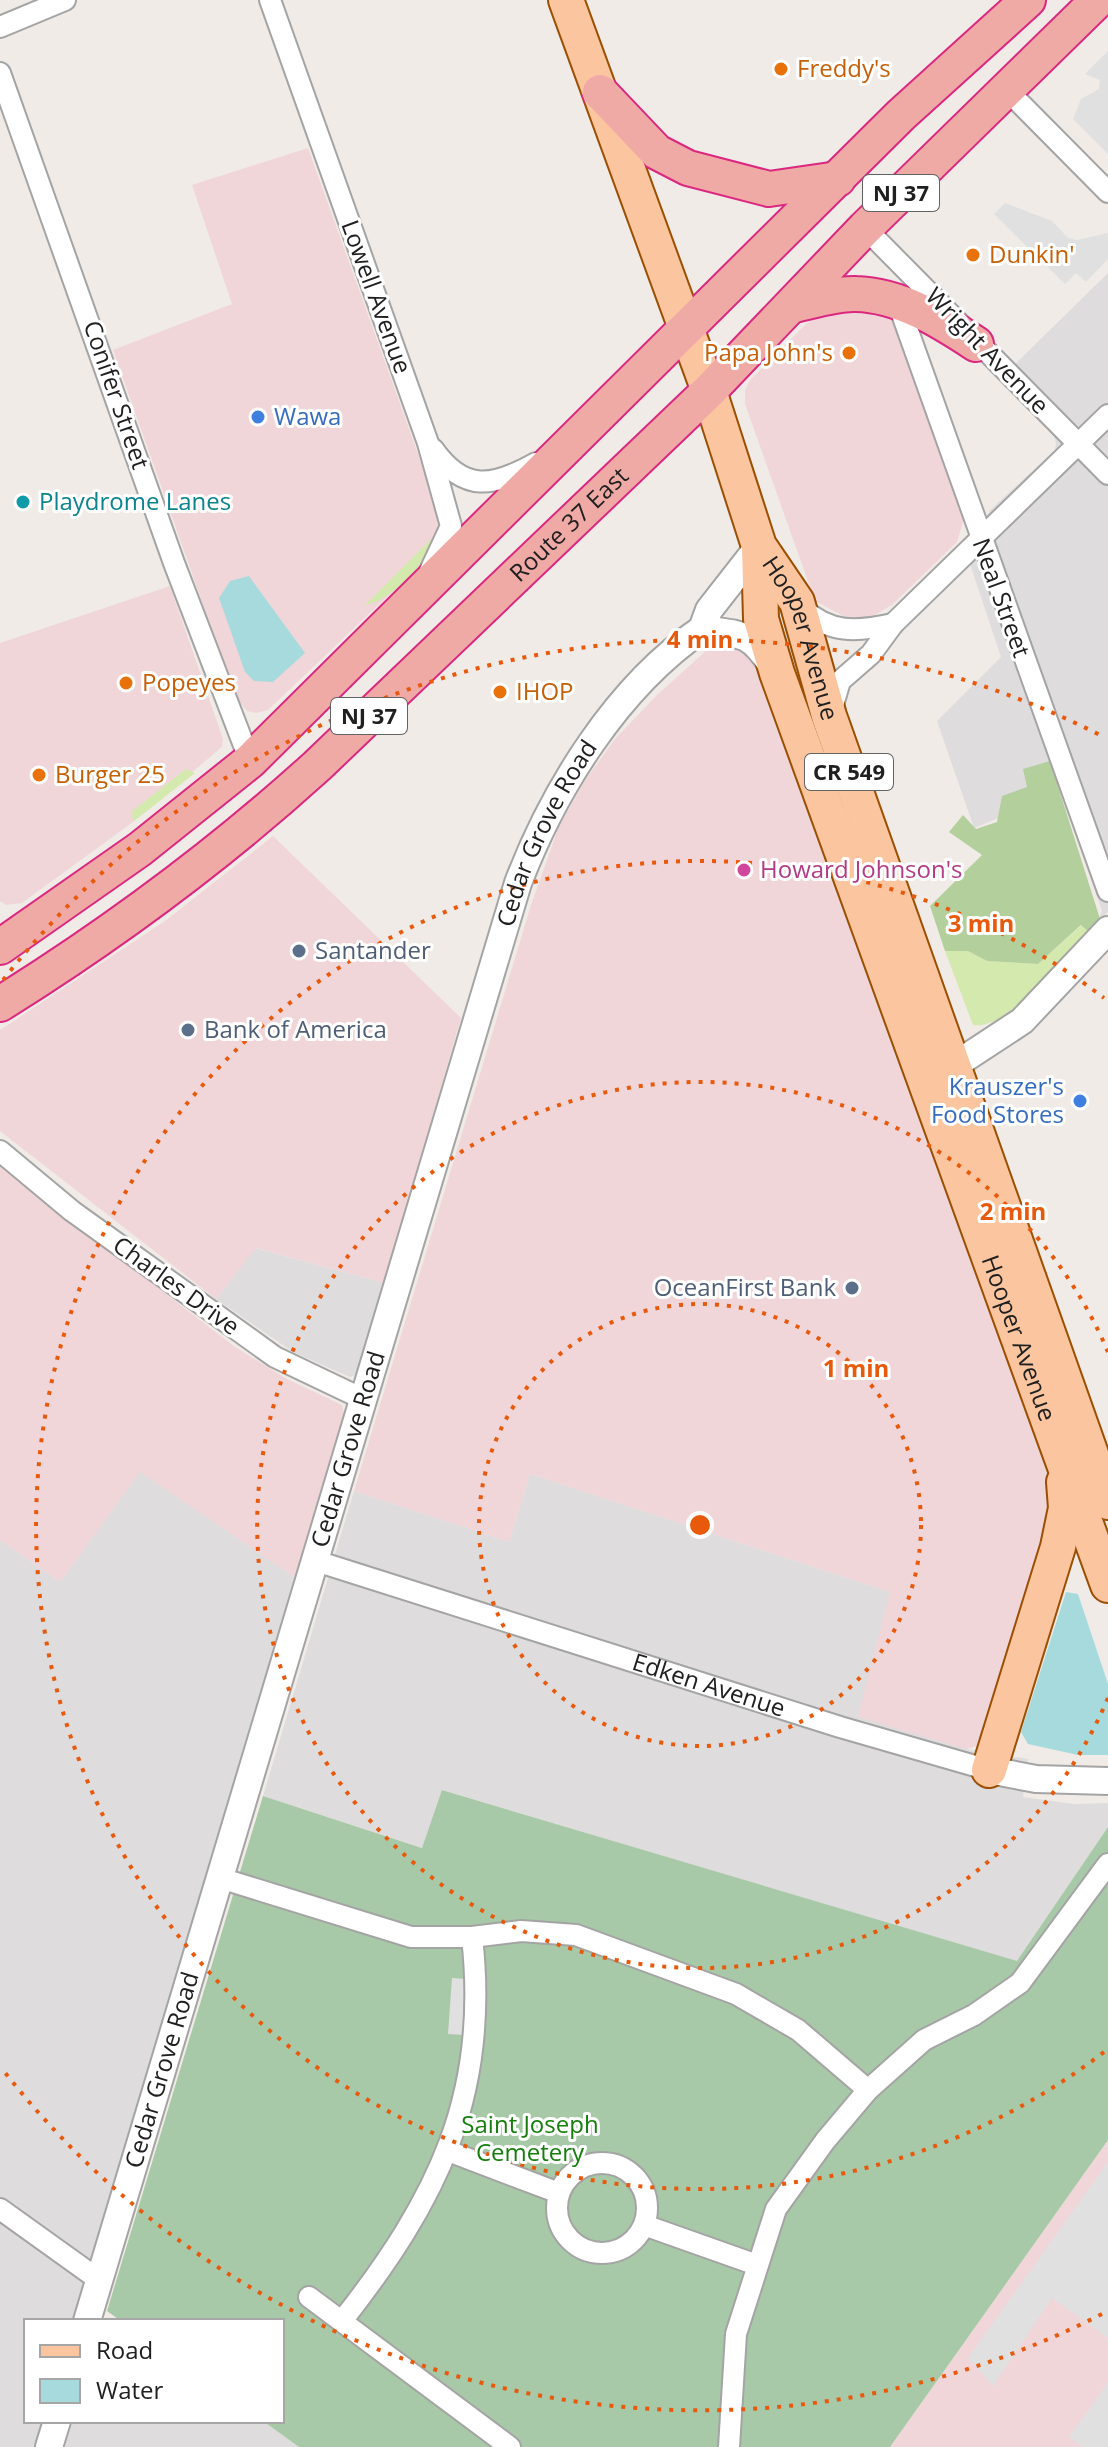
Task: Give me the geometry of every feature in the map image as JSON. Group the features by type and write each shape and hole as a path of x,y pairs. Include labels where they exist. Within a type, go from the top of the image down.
{"highway":[{"name":"NJ 37","path":"0,947 140,849 250,761 686,332 901,115 1028,0"},
{"name":"Route 37 East","path":"0,1004 128,917 255,822 709,391 865,228 1098,0"},
{"path":"600,92 657,152 688,168 769,189 838,179"},
{"path":"794,305 855,293 898,303 933,316 976,344"}],"main road":[{"name":"Hooper Avenue","path":"566,0 709,391 759,546 797,602 829,716 1108,1502"},
{"name":"Hooper Avenue","path":"759,546 761,619 777,673 1108,1585"},
{"path":"989,1770 1058,1547 1066,1508 1064,1465"}],"street":[{"path":"0,27 65,0"},
{"name":"Lowell Avenue","path":"270,0 428,443 451,526 420,593"},
{"name":"Conifer Street","path":"0,73 174,563 250,761"},
{"path":"1007,90 1108,192"},
{"name":"Wright Avenue","path":"865,228 963,325 976,344 1108,474"},
{"name":"Neal Street","path":"898,303 980,540 1108,891"},
{"path":"829,716 840,681 871,654 893,624 1108,415"},
{"path":"428,443 447,468 465,479 488,483 514,475 571,444"},
{"name":"Cedar Grove Road","path":"88,2319 518,883 535,838 570,772 613,713 657,668 702,629 709,610 759,546"},
{"path":"797,602 816,621 843,631 893,624"},
{"path":"702,629 733,631 754,640 777,673"},
{"path":"952,1067 1022,1021 1108,930"},
{"name":"Charles Drive","path":"0,1151 59,1201 275,1357 365,1400"},
{"name":"Edken Avenue","path":"316,1561 840,1727 989,1770 1036,1779 1108,1781"},
{"path":"729,2447 736,2334 776,2209 825,2141 868,2090 924,2040 974,2015 1020,1983 1108,1864"},
{"path":"220,1878 411,1937 472,1937 521,1931 576,1935 722,1988 798,2030 868,2090"},
{"path":"342,2321 408,2230 448,2151 469,2084 475,2034 478,1983 472,1937"},
{"path":"448,2151 559,2193"},
{"path":"590,2164 618,2166 640,2183 647,2211 644,2225 624,2248 593,2253 579,2247 559,2224 559,2193 577,2171 590,2164"},
{"path":"0,2209 99,2280"},
{"path":"644,2225 757,2265"},
{"path":"309,2297 510,2447"},
{"path":"49,2447 56,2423"}],"shaded area":[{"path":"1108,51 1108,154 1073,119 1081,99 1099,89 1100,80 1085,74"},
{"path":"308,148 444,526 438,546 390,594 268,710 256,713 247,711 236,698 113,350 232,304 192,185"},
{"path":"1005,203 1052,221 1068,238 1077,240 1108,233 1108,259 1086,282 1076,273 1065,284 994,214"},
{"path":"1108,273 1108,912 1097,923 1102,911 1062,792 974,828 937,721 1001,657 970,564 989,511 1055,450 1053,433 999,380"},
{"path":"879,306 893,320 965,515 957,542 893,604 870,618 847,618 815,601 745,404 745,390 750,380 806,324 823,312"},
{"path":"170,586 223,739 222,747 133,822 22,903 6,905 0,901 0,643"},
{"path":"722,641 759,655 1057,1489 987,1737 978,1746 966,1749 858,1717 890,1592 530,1474 509,1542 354,1491 531,905 558,829 584,782 615,739 657,695 709,648"},
{"path":"273,836 461,1018 384,1283 256,1248 216,1299 0,1131 0,1030 165,921"},
{"path":"0,1166 235,1347 287,1379 342,1405 345,1418 299,1580 140,1472 60,1582 0,1540"},
{"path":"255,1248 384,1283 365,1371 350,1377 293,1352 216,1299"},
{"path":"140,1471 299,1580 76,2319 24,2319 24,2423 43,2423 36,2447 0,2447 0,1540 60,1582"},
{"path":"530,1474 890,1592 966,1749 1028,1759 1023,1797 1074,1804 1108,1803 1108,1827 1017,1962 443,1790 423,1848 263,1796 354,1491 509,1542"},
{"path":"452,1978 467,1979 464,2035 448,2034"},
{"path":"1108,2140 1108,2447 890,2447"},
{"path":"1108,2162 1108,2338 1052,2298 993,2386 968,2358"},
{"path":"1108,2383 1108,2447 1083,2447 1069,2437"},
{"path":"72,2423 266,2423 299,2447 65,2447"}],"green space":[{"path":"444,526 432,549 412,574 388,595 365,605"},
{"path":"1050,761 1101,922 1090,933 1081,925 1038,964 987,961 968,951 945,951 930,906 982,855 949,832 963,815 976,829 997,822 1002,796 1027,787 1023,769"},
{"path":"186,769 195,773 133,822 132,811"},
{"path":"1082,925 1090,933 1019,1005 987,1024 973,1025 945,951 968,951 987,961 1038,964"},
{"name":"Saint Joseph Cemetery","path":"442,1790 1017,1961 1108,1827 1108,2140 890,2447 299,2447 266,2423 284,2423 284,2319 118,2319 107,2311 263,1796 422,1848"}],"water":[{"path":"249,576 305,653 273,682 254,681 245,672 219,598 230,581"},
{"path":"1066,1592 1078,1594 1108,1684 1108,1755 1078,1755 1028,1744 1021,1732"}],"place":[{"name":"Freddy's","path":"781,69"},
{"name":"Dunkin'","path":"973,255"},
{"name":"Papa John's","path":"849,353"},
{"name":"Wawa","path":"258,417"},
{"name":"Playdrome Lanes","path":"23,502"},
{"name":"Popeyes","path":"126,683"},
{"name":"IHOP","path":"500,692"},
{"name":"Burger 25","path":"39,775"},
{"name":"Howard Johnson's","path":"744,870"},
{"name":"Santander","path":"299,951"},
{"name":"Bank of America","path":"188,1030"},
{"name":"Krauszer's Food Stores","path":"1080,1101"},
{"name":"OceanFirst Bank","path":"852,1288"}]}
